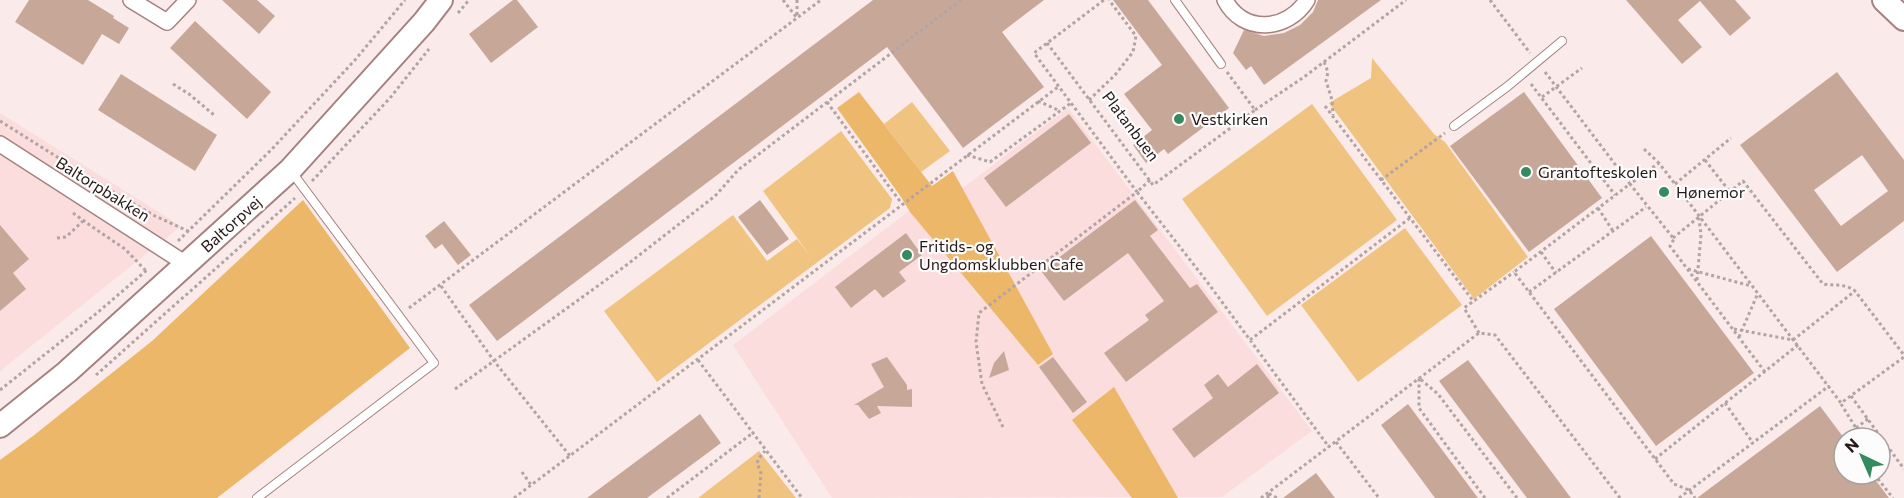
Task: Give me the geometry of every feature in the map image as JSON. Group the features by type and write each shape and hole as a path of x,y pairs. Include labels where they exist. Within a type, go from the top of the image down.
{"street":[{"path":"131,0 167,22 188,0"},
{"name":"Baltorpvej","path":"0,426 67,372 177,258 290,170 441,0"},
{"path":"1225,0 1228,7 1240,18 1256,25 1272,25 1288,20 1301,10 1307,0"},
{"path":"1884,0 1904,19"},
{"name":"Baltorpbakken","path":"0,144 177,258"}],"lane":[{"path":"1175,0 1221,64"},
{"path":"1454,126 1562,41"},
{"path":"257,498 434,363 290,170"}],"path":[{"path":"0,390 97,314 177,258 188,231 261,160 317,101 405,0"},
{"path":"783,0 797,18"},
{"path":"797,0 797,18"},
{"path":"399,316 821,0"},
{"path":"455,389 642,253 716,196 738,170 962,0"},
{"path":"1104,0 1034,52 1329,447"},
{"path":"1089,100 1115,75 1133,52 1136,36 1109,0"},
{"path":"1221,64 1255,110 1324,62 1406,0"},
{"path":"1490,0 1673,238"},
{"name":"Platanbuen","path":"1047,44 1153,184 1255,110"},
{"path":"1324,62 1328,72 1326,81 1334,117"},
{"path":"1542,97 1582,68"},
{"path":"1531,82 1615,195"},
{"path":"173,84 214,115"},
{"path":"514,498 1058,87"},
{"path":"1038,101 1060,111"},
{"path":"827,102 902,204"},
{"path":"967,154 990,162 1071,104"},
{"path":"1325,106 1474,302"},
{"path":"0,121 108,189 155,216 188,231"},
{"path":"1381,180 1454,126"},
{"path":"1675,184 1731,138"},
{"path":"1644,149 1659,163 1798,345 1829,386 1855,426"},
{"path":"1705,160 1730,192"},
{"path":"1479,333 1464,308 1659,163"},
{"path":"1003,428 982,384 976,342 978,313 1150,180"},
{"path":"1765,372 1670,246 1673,238 1743,182 1823,284 1848,286 1855,291 1904,356 1840,403"},
{"path":"1529,292 1647,207"},
{"path":"1598,208 1613,231"},
{"path":"1697,280 1701,235 1699,216"},
{"path":"1250,340 1410,218"},
{"path":"57,238 66,237 83,221"},
{"path":"1540,252 1556,273"},
{"path":"1688,269 1753,286"},
{"path":"1514,272 1674,484 1689,490 1695,498"},
{"path":"441,286 494,361 570,456"},
{"path":"1733,329 1793,339 1855,291"},
{"path":"1739,337 1758,293"},
{"path":"1261,498 1479,333 1496,334 1620,498"},
{"path":"1655,459 1798,345"},
{"path":"698,360 802,498"},
{"path":"1419,378 1419,408 1485,498"},
{"path":"1419,378 1438,394 1516,498"},
{"path":"1679,498 1829,386"},
{"path":"1851,396 1904,469"},
{"path":"1725,403 1753,443"},
{"path":"1859,426 1868,419"},
{"path":"667,498 754,432"},
{"path":"1336,441 1379,498"},
{"path":"759,498 761,473 757,463 765,451"},
{"path":"522,472 531,485"},
{"path":"1884,486 1893,498"},
{"path":"1268,493 1268,498"},
{"path":"1268,493 1277,498"}],"shaded area":[{"path":"1372,58 1434,134 1445,142 1528,257 1474,299 1329,103 1371,78"},
{"path":"859,92 932,186 953,171 1053,354 1038,365 910,212 837,108"},
{"path":"912,102 950,151 921,172 884,124"},
{"path":"1312,104 1397,220 1267,316 1182,199"},
{"path":"1068,108 1312,431 1222,497 832,498 733,345 934,192 943,203"},
{"path":"0,113 181,226 0,371"},
{"path":"841,131 892,199 890,208 657,382 604,311 733,215 767,261 797,239 811,257 763,191"},
{"path":"303,200 410,348 217,498 0,498 0,460 152,341"},
{"path":"1405,228 1462,305 1358,382 1301,305"},
{"path":"1114,387 1178,498 1132,498 1072,420"},
{"path":"759,451 796,498 698,498"}],"building":[{"path":"29,0 88,0 129,28 119,44 102,34 83,65 15,22"},
{"path":"222,0 257,0 275,16 259,34"},
{"path":"513,0 517,0 538,27 491,63 469,34"},
{"path":"873,0 1044,0 1002,32 1044,87 963,148 887,47 497,341 469,305"},
{"name":"Vestkirken","path":"1113,0 1148,0 1229,108 1168,154 1164,149 1146,163 1133,145 1152,130 1124,94 1162,65"},
{"path":"1318,0 1381,0 1264,85 1251,66 1246,70 1233,53 1244,30 1264,36 1284,33 1300,25 1313,12"},
{"path":"1626,0 1735,0 1751,18 1730,36 1700,1 1678,20 1702,47 1682,64"},
{"path":"195,21 271,92 247,119 170,48"},
{"path":"1837,72 1904,160 1904,221 1837,272 1740,145","holes":["1862,155 1888,191 1841,226 1814,190"]},
{"path":"121,74 217,135 195,171 98,110"},
{"name":"Grantofteskolen","path":"1524,92 1602,198 1529,252 1450,146"},
{"path":"1069,114 1091,143 1006,207 984,178"},
{"path":"760,200 789,239 767,255 738,217"},
{"path":"1135,200 1158,230 1150,236 1190,288 1197,284 1218,312 1126,382 1104,353 1149,320 1145,315 1164,301 1128,253 1064,301 1041,271"},
{"path":"444,221 471,255 458,265 442,244 435,249 425,236"},
{"path":"0,225 29,259 13,273 26,289 0,311"},
{"path":"906,233 922,255 899,272 906,281 883,298 875,289 851,308 835,287"},
{"path":"1651,236 1754,373 1656,446 1554,309"},
{"path":"1004,351 1009,370 989,378 994,363"},
{"path":"887,357 907,385 907,390 912,389 912,407 877,406 881,413 869,419 858,405 854,405 884,387 871,364"},
{"path":"1053,357 1087,402 1073,413 1039,367"},
{"path":"1468,360 1571,498 1527,498 1439,381"},
{"path":"1257,364 1279,393 1194,458 1172,429 1213,398 1204,385 1218,374 1228,387"},
{"path":"1408,404 1478,498 1435,498 1381,425"},
{"path":"1820,406 1835,426 1832,426 1832,486 1880,486 1889,498 1697,498"},
{"path":"700,414 721,443 647,498 587,498"},
{"path":"1316,473 1335,498 1283,498"}],"place":[{"name":"Vestkirken","path":"1179,119"},
{"name":"Grantofteskolen","path":"1526,172"},
{"name":"Hønemor","path":"1664,192"},
{"name":"Fritids- og Ungdomsklubben Cafe","path":"907,255"}]}
